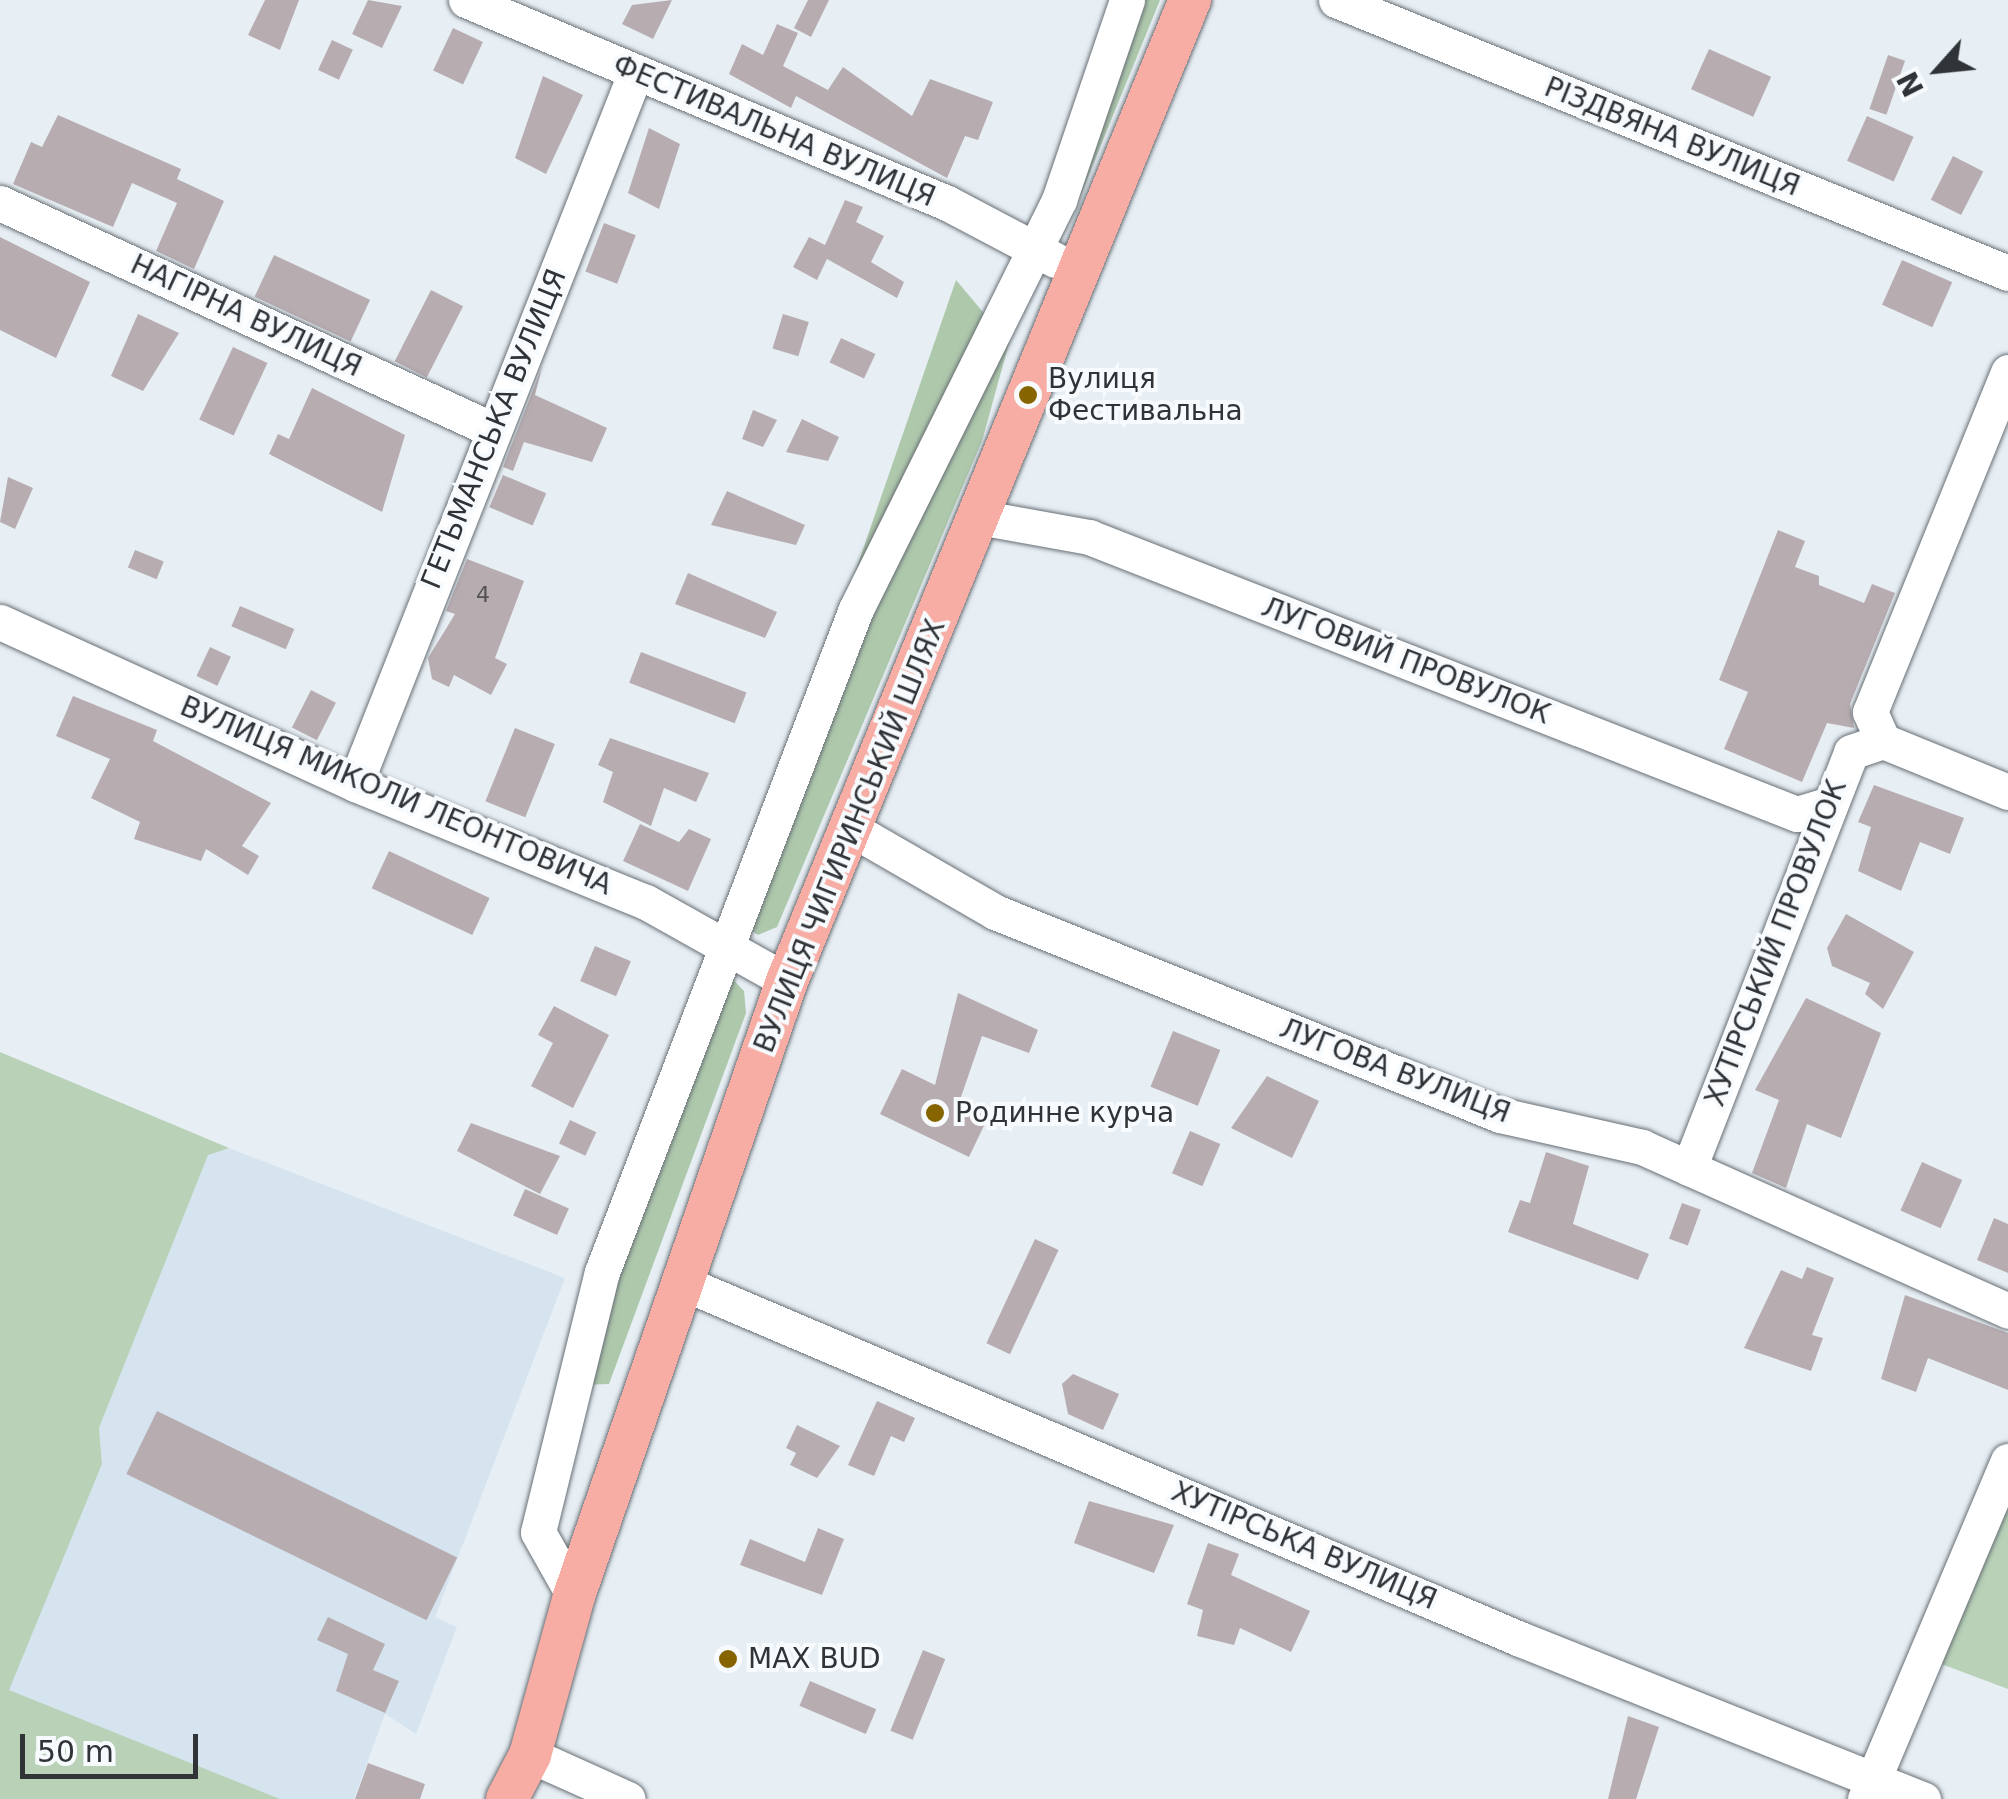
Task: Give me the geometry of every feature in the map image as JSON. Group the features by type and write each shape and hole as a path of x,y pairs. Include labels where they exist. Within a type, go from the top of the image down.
{"main road":[{"name":"ВУЛИЦЯ ЧИГИРИНСЬКИЙ ШЛЯХ","path":"507,1799 530,1755 574,1596 688,1285 786,980 1190,0"}],"street":[{"name":"ФЕСТИВАЛЬНА ВУЛИЦЯ","path":"466,0 947,203 1034,252 1078,268"},
{"path":"574,1596 538,1532 602,1272 856,609 1034,252 1128,0"},
{"name":"РІЗДВЯНА ВУЛИЦЯ","path":"1336,0 2008,273"},
{"name":"ГЕТЬМАНСЬКА ВУЛИЦЯ","path":"355,784 491,429 635,74"},
{"name":"НАГІРНА ВУЛИЦЯ","path":"0,203 491,429"},
{"path":"2008,372 1870,712 1883,742 2008,792"},
{"name":"ЛУГОВИЙ ПРОВУЛОК","path":"978,517 1089,536 1797,814 1827,805"},
{"name":"ВУЛИЦЯ МИКОЛИ ЛЕОНТОВИЧА","path":"0,622 355,784 646,902 786,980"},
{"name":"ХУТІРСЬКИЙ ПРОВУЛОК","path":"1689,1168 1850,752 1883,742"},
{"name":"ЛУГОВА ВУЛИЦЯ","path":"848,827 995,912 1500,1115 1642,1147 2008,1311"},
{"name":"ХУТІРСЬКА ВУЛИЦЯ","path":"688,1285 1869,1789 1923,1799"},
{"path":"1869,1789 2008,1462"},
{"path":"530,1755 628,1799"}],"shaded area":[{"path":"229,1148 565,1278 435,1617 457,1627 416,1734 385,1714 354,1799 280,1799 8,1690 102,1464 99,1428 208,1154"}],"green space":[{"path":"1136,0 1160,0 1079,199 1099,118"},
{"path":"956,280 1009,343 982,441 777,927 758,935 735,920"},
{"path":"721,967 744,991 746,1013 609,1384 581,1385"},
{"path":"0,1052 229,1148 208,1155 99,1428 102,1464 9,1690 280,1799 0,1799"},
{"path":"2008,1476 2008,1689 1936,1662"}],"building":[{"path":"265,0 299,0 280,50 248,35"},
{"path":"368,0 402,6 382,48 352,34"},
{"path":"672,0 653,39 622,24 632,5"},
{"path":"808,0 829,0 811,37 794,28"},
{"path":"777,24 798,33 783,66 828,90 843,67 912,116 930,79 993,102 978,140 965,136 947,178 796,96 791,108 729,74 742,44 763,55"},
{"path":"453,28 483,42 463,85 433,71"},
{"path":"332,40 353,50 339,80 318,70"},
{"path":"1709,49 1771,77 1753,117 1691,89"},
{"path":"1888,55 1905,61 1886,115 1869,109"},
{"path":"543,76 583,95 546,174 515,158"},
{"path":"58,115 181,169 177,179 224,201 194,269 156,251 177,203 132,183 113,227 13,184 31,142 42,147"},
{"path":"1867,116 1914,137 1894,182 1847,161"},
{"path":"649,128 680,144 659,209 628,193"},
{"path":"1953,156 1983,171 1961,215 1931,200"},
{"path":"845,200 863,207 856,222 884,236 871,262 904,282 897,298 827,259 817,280 793,267 809,237 825,245"},
{"path":"604,223 636,235 617,284 585,272"},
{"path":"0,237 90,282 56,358 0,330"},
{"path":"274,255 370,300 351,341 255,297"},
{"path":"1902,260 1952,282 1932,327 1882,305"},
{"path":"431,290 463,306 427,378 395,361"},
{"path":"138,314 179,333 143,391 111,376"},
{"path":"783,314 809,322 798,356 772,348"},
{"path":"841,338 875,354 864,379 830,362"},
{"path":"233,347 267,363 234,436 199,420"},
{"path":"542,367 535,395 607,428 592,462 524,442 513,471 503,467"},
{"path":"312,388 405,435 382,512 269,454 278,434 289,439"},
{"path":"753,410 777,420 763,447 742,439"},
{"path":"802,419 839,437 828,461 786,452"},
{"path":"503,475 546,493 533,526 489,507"},
{"path":"8,477 33,488 15,529 0,522"},
{"path":"727,491 805,525 796,545 711,525"},
{"path":"1778,530 1805,541 1795,567 1819,576 1819,585 1864,603 1872,584 1895,593 1850,704 1854,728 1827,723 1802,782 1724,749 1748,692 1719,680"},
{"path":"135,550 164,562 157,579 128,568"},
{"path":"467,559 524,581 495,658 507,664 491,695 454,675 449,687 432,679 428,658 455,614 446,611"},
{"path":"688,573 777,612 765,638 675,604"},
{"path":"240,606 294,629 286,649 231,626"},
{"path":"210,647 231,657 217,686 196,676"},
{"path":"641,652 746,692 735,723 629,683"},
{"path":"311,690 336,703 317,740 292,727"},
{"path":"73,696 157,730 153,741 271,803 242,846 259,856 248,875 206,849 201,861 134,839 140,822 91,798 110,759 56,736"},
{"path":"515,728 555,744 525,817 485,801"},
{"path":"610,738 709,773 696,802 664,788 651,826 603,802 613,772 598,765"},
{"path":"1874,785 1964,818 1950,854 1920,842 1901,891 1858,871 1871,827 1858,822"},
{"path":"640,824 679,842 689,829 711,839 688,891 623,861"},
{"path":"389,851 490,898 472,935 372,888"},
{"path":"1846,914 1914,952 1883,1009 1865,994 1870,983 1832,966 1827,948"},
{"path":"595,946 631,961 616,996 580,981"},
{"path":"958,993 1038,1030 1029,1053 982,1036 961,1097 991,1111 969,1157 880,1114 902,1069 935,1085"},
{"path":"1806,998 1881,1033 1841,1138 1807,1124 1786,1188 1752,1173 1779,1100 1755,1090"},
{"path":"554,1006 609,1035 573,1108 531,1086 553,1043 538,1035"},
{"path":"1173,1031 1220,1050 1198,1106 1151,1087"},
{"path":"1267,1076 1319,1101 1292,1158 1231,1128"},
{"path":"570,1120 596,1132 585,1156 559,1144"},
{"path":"471,1123 560,1156 540,1194 457,1151"},
{"path":"1190,1131 1220,1144 1202,1186 1172,1173"},
{"path":"1546,1152 1589,1166 1573,1224 1649,1254 1638,1280 1508,1232 1520,1200 1530,1203"},
{"path":"1922,1162 1962,1180 1941,1228 1900,1210"},
{"path":"525,1189 569,1209 557,1235 513,1215"},
{"path":"1682,1203 1701,1210 1688,1246 1669,1239"},
{"path":"1994,1218 2008,1224 2008,1273 1977,1260"},
{"path":"1035,1239 1059,1250 1010,1354 986,1343"},
{"path":"1807,1267 1834,1278 1812,1335 1823,1338 1811,1371 1744,1348 1781,1270 1802,1279"},
{"path":"1905,1295 2008,1333 2008,1390 1928,1358 1916,1392 1881,1379"},
{"path":"1073,1374 1119,1394 1103,1430 1068,1414 1062,1384"},
{"path":"877,1401 915,1418 904,1442 891,1436 874,1476 848,1465"},
{"path":"157,1411 457,1557 427,1620 126,1474"},
{"path":"797,1425 840,1446 817,1478 790,1465 796,1453 786,1448"},
{"path":"1089,1501 1174,1525 1154,1573 1074,1543"},
{"path":"818,1528 844,1539 822,1595 740,1565 750,1539 805,1562"},
{"path":"1208,1543 1239,1554 1231,1575 1310,1611 1291,1652 1240,1628 1234,1645 1197,1636 1203,1610 1187,1604"},
{"path":"328,1617 385,1644 373,1670 399,1681 385,1713 336,1691 348,1654 317,1640"},
{"path":"923,1650 945,1659 913,1740 890,1731"},
{"path":"810,1681 876,1709 866,1734 799,1706"},
{"path":"1628,1716 1659,1727 1636,1799 1608,1799"},
{"path":"368,1763 425,1784 420,1799 355,1799"}],"place":[{"name":"Вулиця Фестивальна","path":"1028,395"},
{"name":"Родинне курча","path":"935,1113"},
{"name":"MAX BUD","path":"728,1659"}]}
